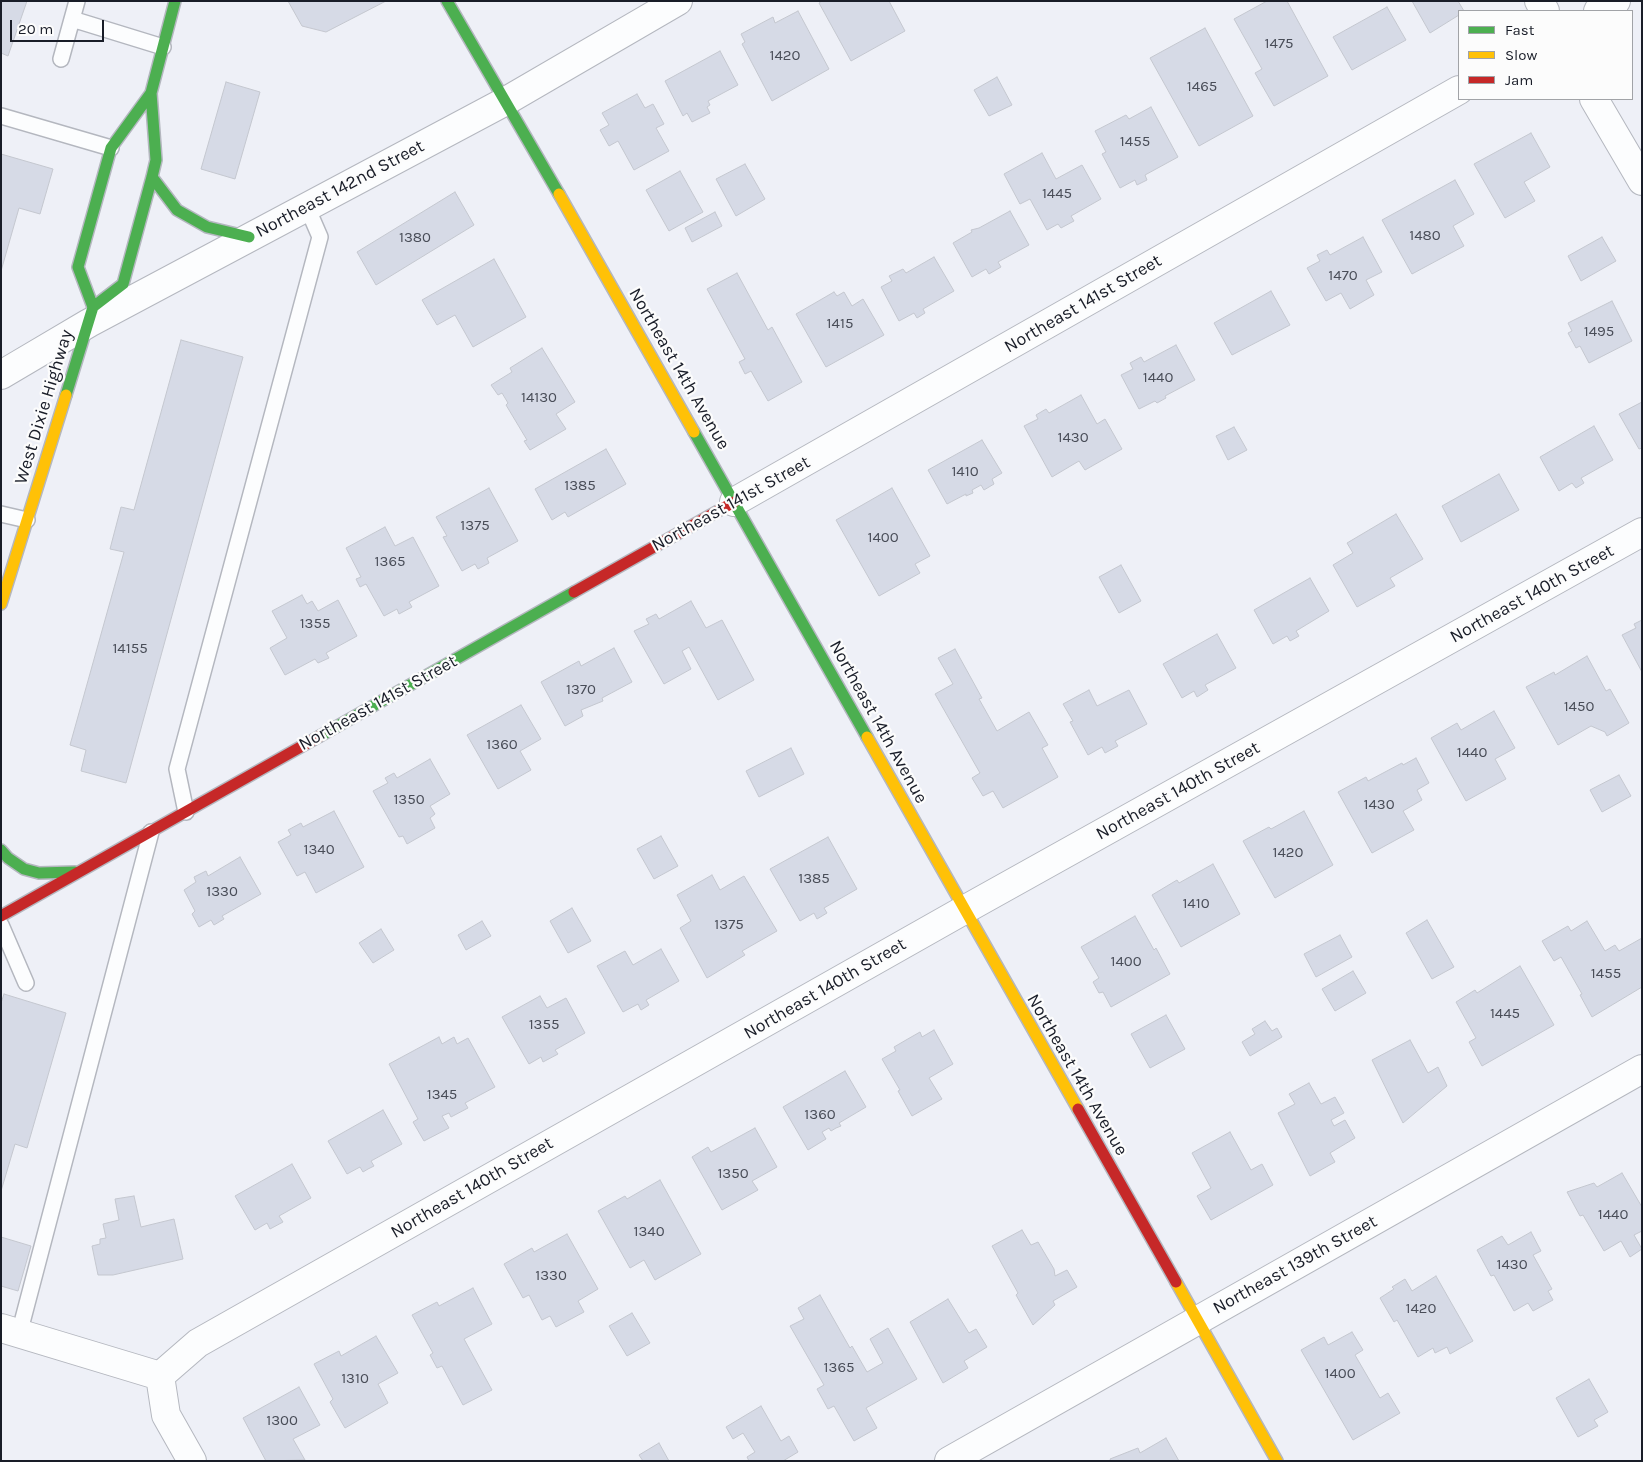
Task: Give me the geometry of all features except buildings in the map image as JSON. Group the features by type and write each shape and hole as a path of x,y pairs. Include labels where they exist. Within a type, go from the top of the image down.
{"street":[{"path":"150,93 156,160 152,177 123,284 91,315 78,267 111,148 150,93 175,1"},
{"name":"Northeast 14th Avenue","path":"447,1 734,502 1277,1461"},
{"name":"Northeast 142nd Street","path":"1,375 91,315 249,237 506,101 678,1"},
{"path":"1600,10 1616,1"},
{"name":"Northeast 141st Street","path":"1,916 1458,91"},
{"path":"1595,100 1642,181"},
{"path":"152,177 177,210 207,227 249,237"},
{"name":"West Dixie Highway","path":"1,604 91,315"},
{"name":"Northeast 140th Street","path":"160,1376 198,1343 964,910 1642,532"},
{"path":"1,850 24,870 39,873 79,872"},
{"name":"Northeast 139th Street","path":"949,1461 1642,1070"},
{"path":"10,1331 160,1376 166,1415 192,1461"}],"lane":[{"path":"61,59 77,1"},
{"path":"72,19 163,47"},
{"path":"1,116 111,148"},
{"path":"186,812 177,769 320,237 307,207"},
{"path":"1,514 27,520"},
{"path":"10,1331 151,832"},
{"path":"1,925 26,983"}],"traffic: fast":[{"path":"93,307 123,284 152,177 156,160 151,93 175,1"},
{"path":"447,1 559,194"},
{"path":"66,395 93,307 78,267 111,148 151,93"},
{"path":"152,177 177,210 207,227 249,237"},
{"path":"694,432 867,737"},
{"path":"320,736 574,592"},
{"path":"1,850 8,858 24,869 39,873 75,872"}],"traffic: slow":[{"path":"559,194 694,432"},
{"path":"1,604 66,395"},
{"path":"867,737 1078,1109"},
{"path":"1176,1282 1277,1461"}],"traffic: jam":[{"path":"574,592 734,502"},
{"path":"1,916 320,736"},
{"path":"1078,1109 1176,1282"}]}
